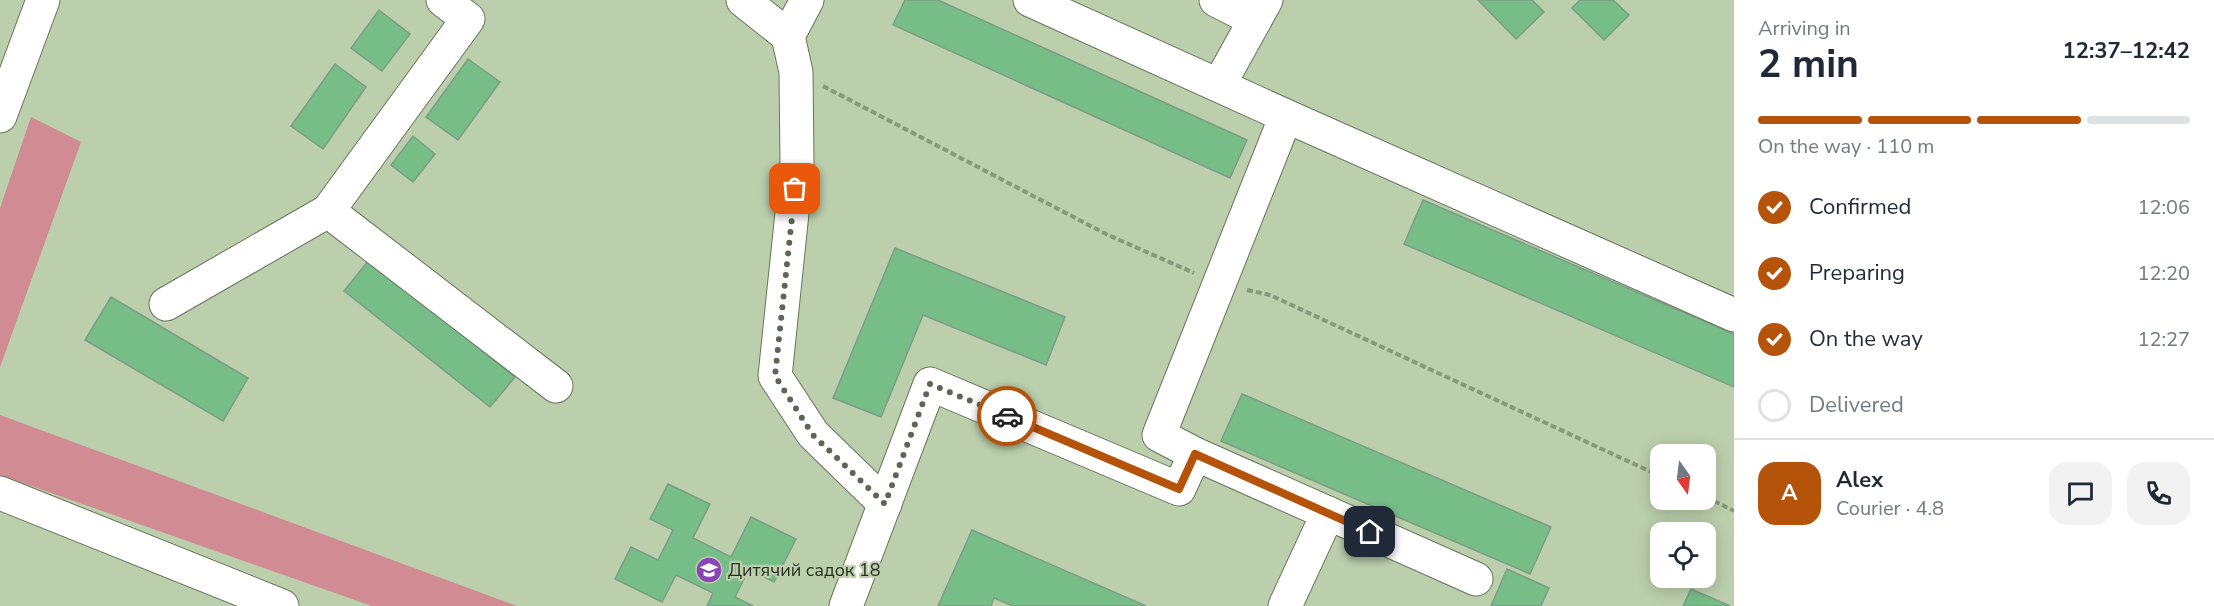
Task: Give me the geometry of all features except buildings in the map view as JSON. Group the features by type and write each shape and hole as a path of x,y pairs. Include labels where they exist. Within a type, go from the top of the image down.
{"street":[{"path":"166,304 328,211 468,19 443,0"},
{"path":"742,0 788,36 796,72 797,165 775,376 813,435 885,504"},
{"path":"788,36 807,0"},
{"path":"1030,0 1734,315"},
{"path":"1216,0 1261,10 1219,85"},
{"path":"0,116 40,2"},
{"path":"1286,116 1159,435 1195,454 1476,579"},
{"path":"328,211 556,386"},
{"path":"846,606 930,384 1179,489 1195,454"},
{"path":"0,493 282,606"},
{"path":"1284,606 1328,513"}],"path":[{"path":"1716,502 1734,511"}],"shaded area":[{"path":"31,117 81,142 0,367 0,208"},
{"path":"0,415 517,606 372,606 0,475"}],"way so far":[{"path":"795,189 775,376 813,435 885,504 930,384 1007,416"}],"place":[{"name":"Дитячий садок 18","path":"709,570"}],"route":[{"path":"1007,416 1179,489 1195,454 1370,532"}]}
